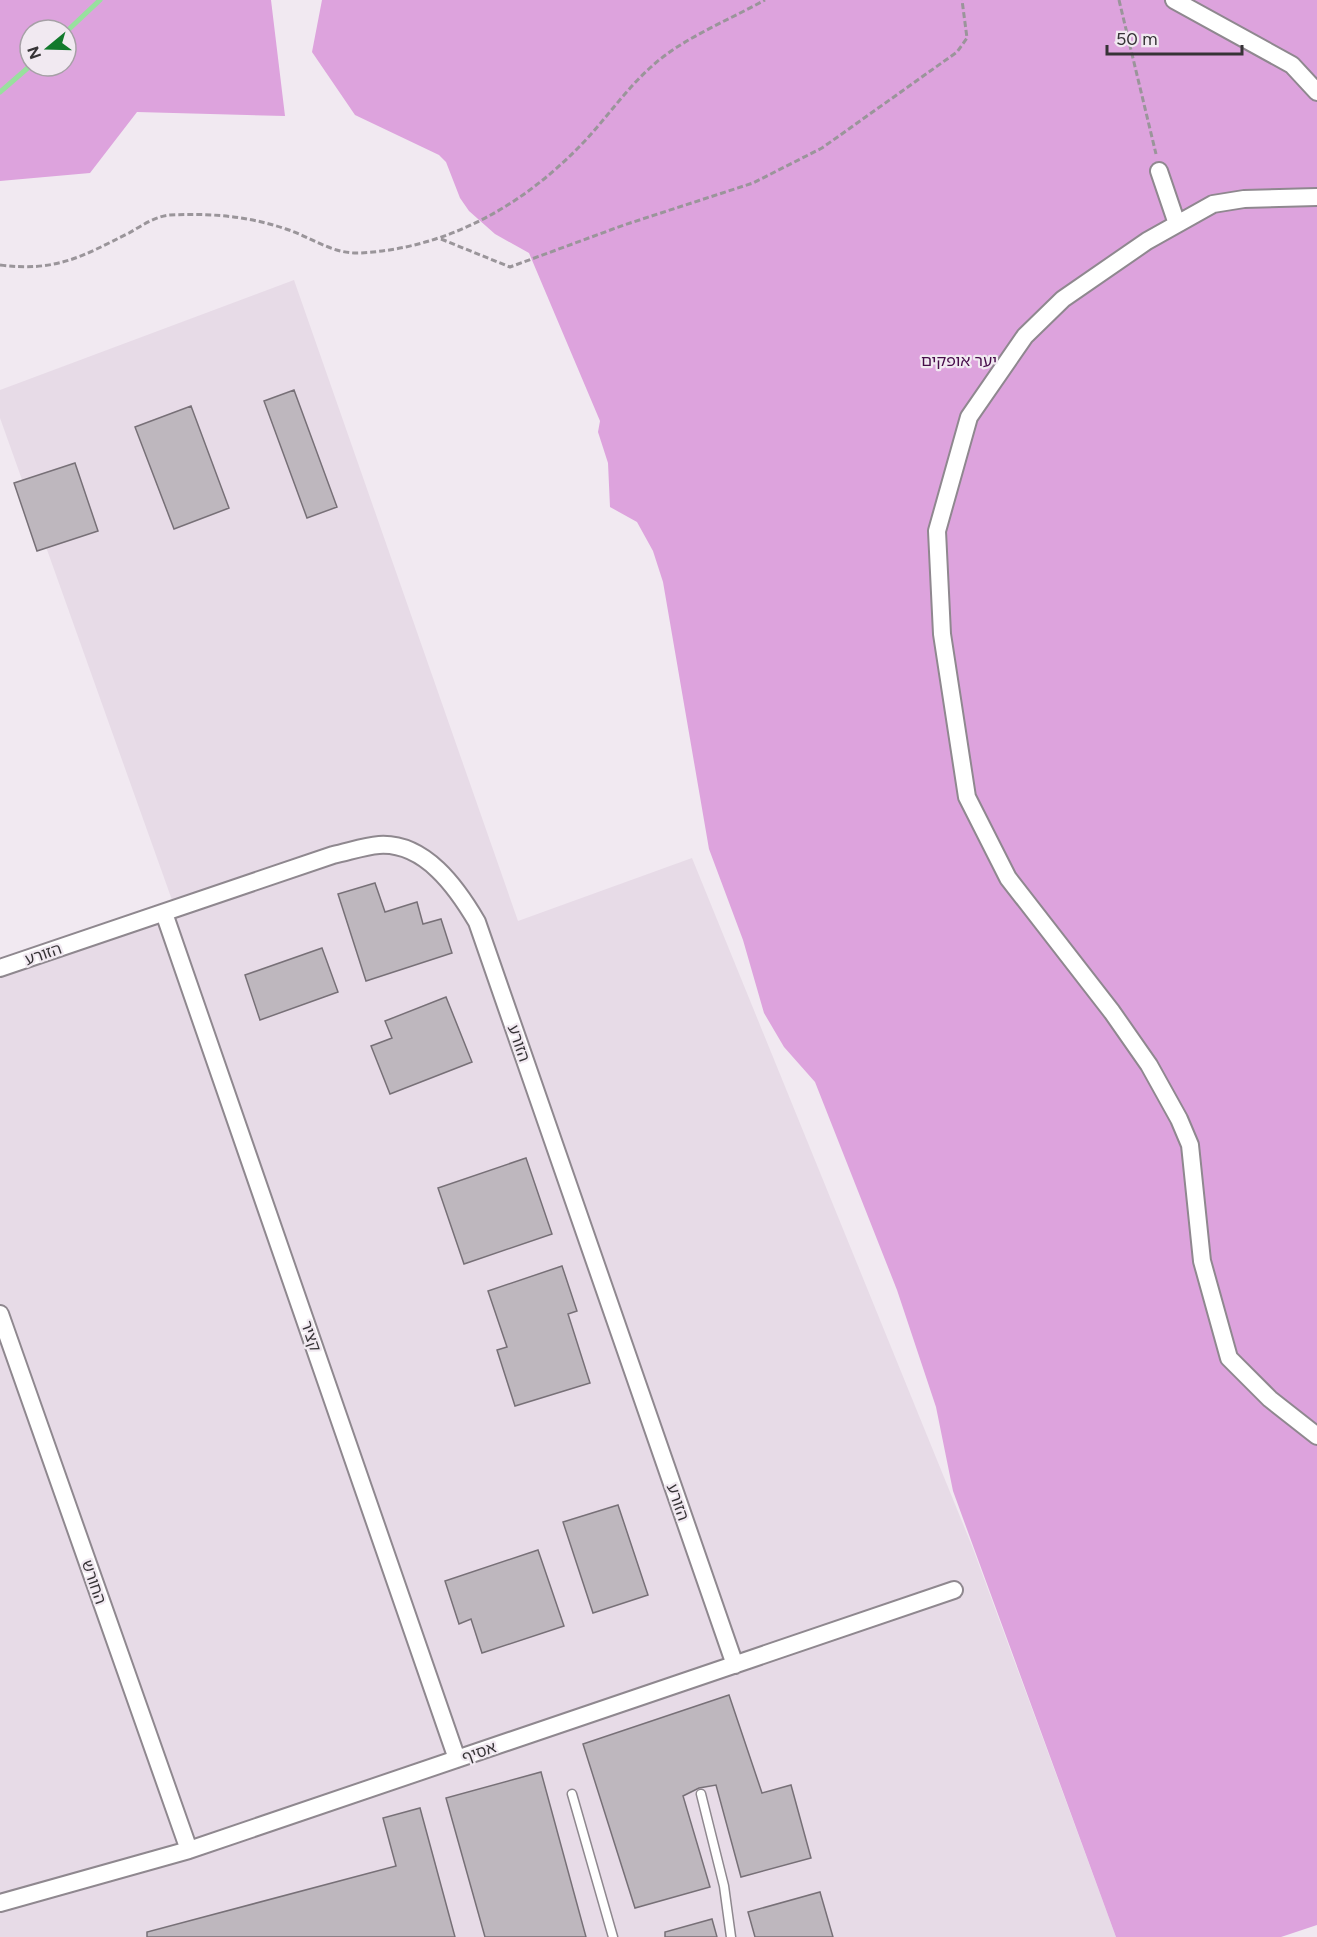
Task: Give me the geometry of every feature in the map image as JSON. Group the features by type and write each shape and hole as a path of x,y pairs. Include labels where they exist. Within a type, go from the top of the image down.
{"street":[{"path":"1174,0 1292,65 1317,92"},
{"path":"1160,171 1177,224"},
{"path":"1317,197 1244,199 1213,204 1147,241 1063,299 1025,336 969,417 937,531 942,634 967,797 1008,878 1112,1012 1149,1065 1179,1119 1190,1145 1202,1261 1229,1358 1270,1399 1317,1436"},
{"name":"הזורע","path":"0,968 333,855 380,845 401,848 423,859 445,876 461,895 477,922 735,1665"},
{"name":"קציר","path":"164,913 457,1759"},
{"name":"החורש","path":"0,1314 189,1850"},
{"name":"אסיף","path":"0,1903 189,1850 954,1590"}],"lane":[{"path":"572,1794 613,1937"},
{"path":"701,1794 724,1886 731,1937"}],"path":[{"path":"0,265 56,266 76,260 164,215 211,213 252,220 288,229 323,247 356,253 414,246 439,238 496,214 545,178 578,148 651,66 673,51 765,0"},
{"path":"439,238 510,267 624,225 753,183 822,148 957,52 967,38 962,0"},
{"path":"1119,0 1160,171"}],"shaded area":[{"path":"294,280 518,921 692,858 972,1546 1116,1937 0,1937 0,961 172,900 0,418 0,390"}],"green space":[{"path":"0,0 271,0 285,116 137,112 90,173 0,181"},
{"name":"יער אופקים","path":"322,0 1317,0 1317,1925 1281,1937 1116,1937 953,1491 936,1407 897,1290 815,1082 784,1047 764,1013 743,940 709,849 663,582 653,551 637,522 610,507 608,463 598,432 600,421 529,253 495,234 469,211 460,198 446,162 439,155 355,115 312,52"}],"building":[{"path":"294,390 337,507 307,518 264,401"},
{"path":"191,406 229,508 174,529 135,427"},
{"path":"75,463 98,531 37,551 14,483"},
{"path":"375,883 385,912 417,902 423,924 441,919 452,953 366,981 338,894"},
{"path":"322,948 338,992 260,1020 245,975"},
{"path":"446,997 472,1062 390,1094 371,1046 392,1038 385,1021"},
{"path":"526,1158 552,1234 464,1264 438,1188"},
{"path":"562,1266 577,1311 568,1314 590,1383 515,1406 497,1350 507,1347 488,1291"},
{"path":"618,1505 648,1595 593,1613 563,1522"},
{"path":"538,1550 564,1626 482,1653 471,1619 459,1624 445,1581"},
{"path":"729,1695 762,1793 791,1785 811,1858 741,1877 716,1785 699,1788 683,1796 710,1887 635,1908 583,1744"},
{"path":"541,1772 586,1937 485,1937 446,1798"},
{"path":"420,1808 455,1937 147,1937 147,1932 396,1866 383,1818"},
{"path":"820,1892 833,1937 755,1937 748,1912"},
{"path":"712,1919 717,1937 665,1937 665,1932"}],"waterway":[{"path":"78,21 100,0"},
{"path":"0,92 18,76"}]}
